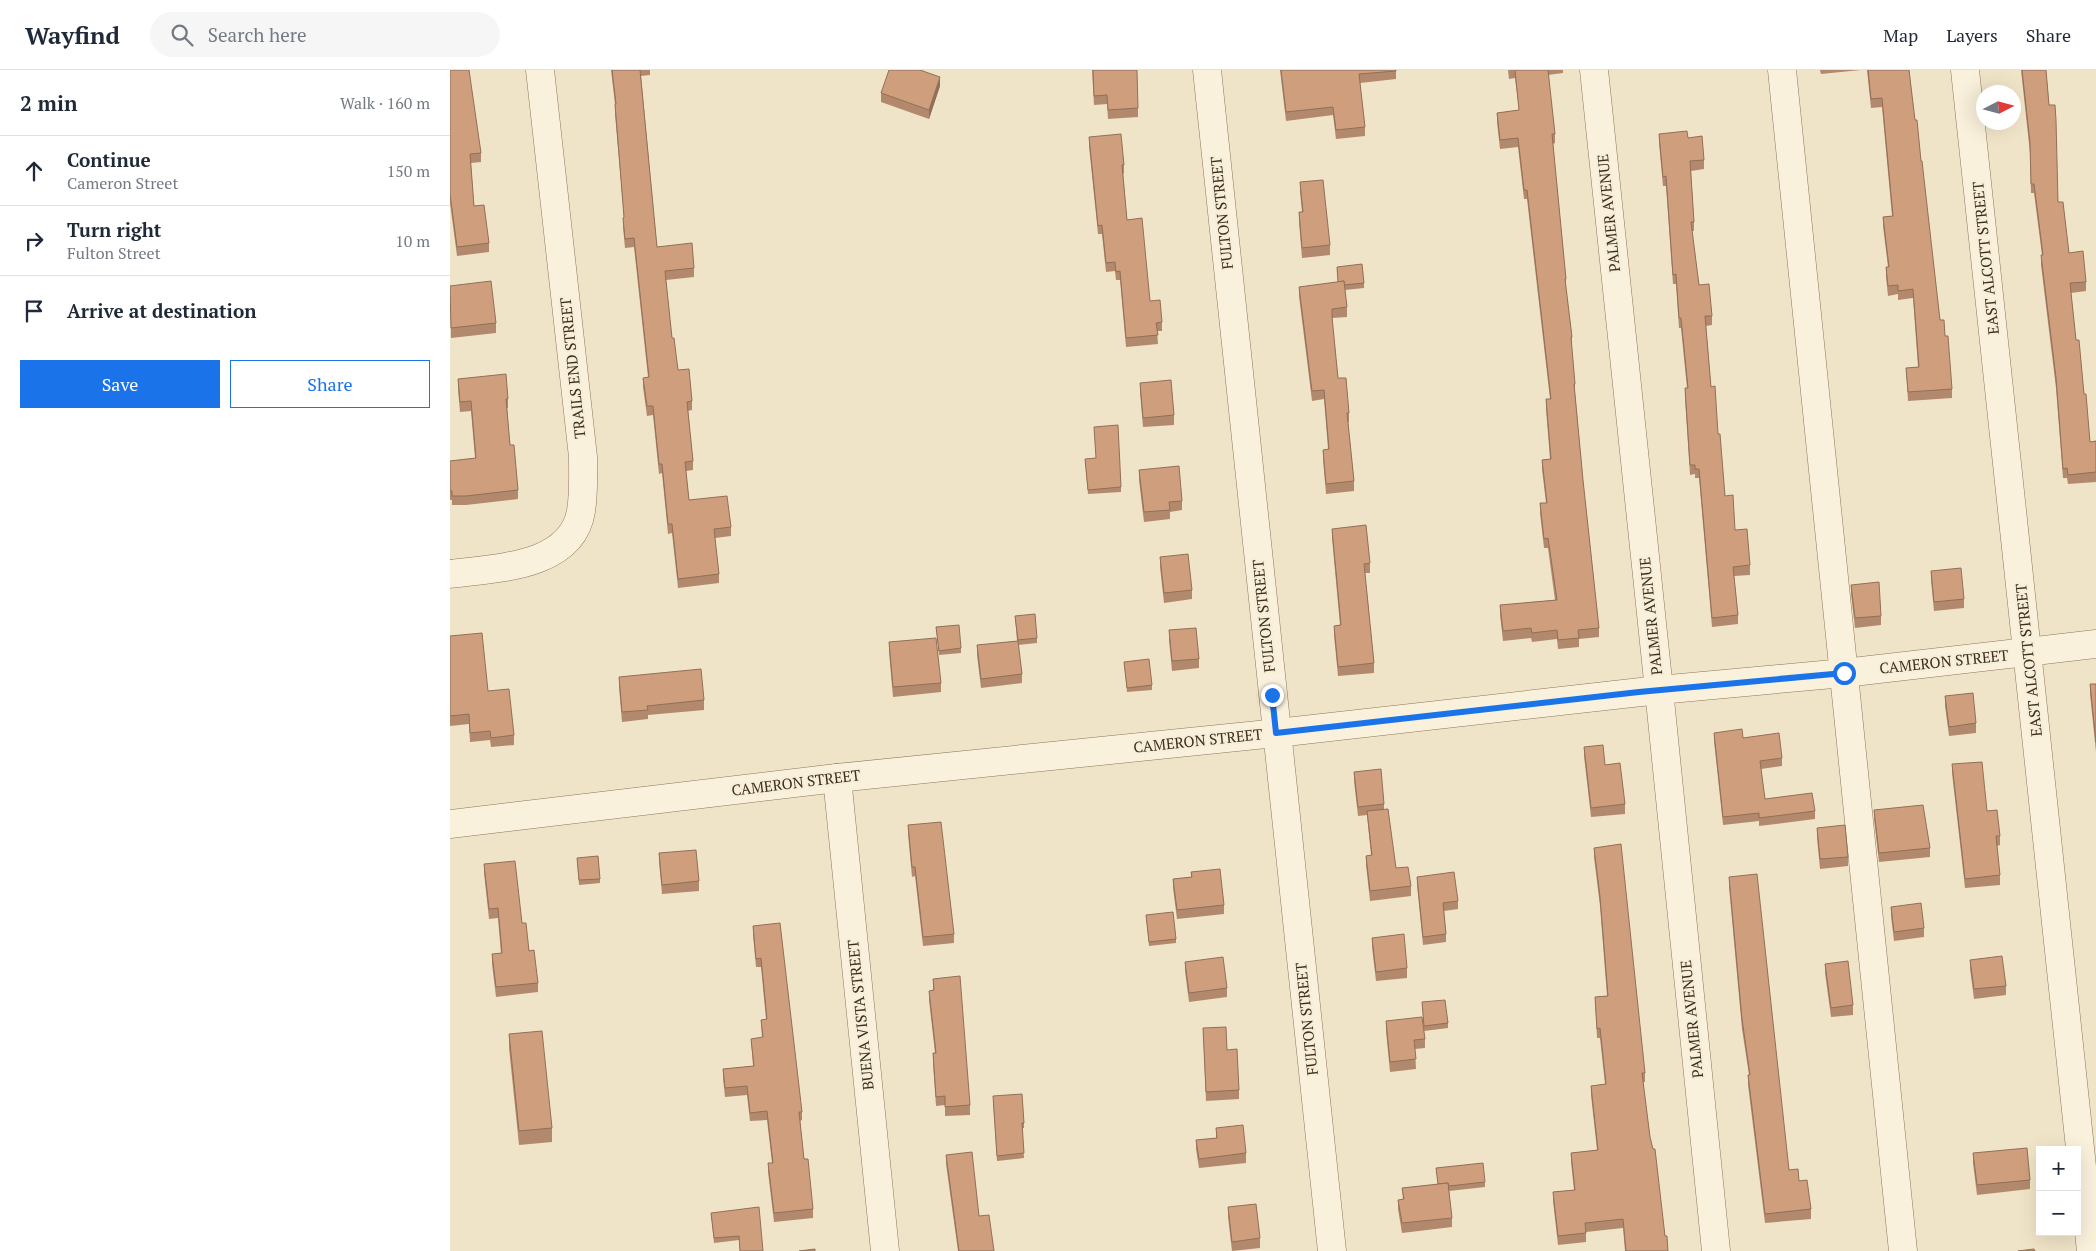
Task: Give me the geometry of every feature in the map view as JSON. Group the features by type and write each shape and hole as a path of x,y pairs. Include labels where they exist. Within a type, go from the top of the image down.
{"street":[{"name":"TRAILS END STREET","path":"450,574 520,565 539,558 558,548 572,532 581,512 583,457 540,70"},
{"name":"FULTON STREET","path":"1207,70 1332,1251"},
{"name":"PALMER AVENUE","path":"1594,70 1716,1251"},
{"path":"1782,70 1903,1251"},
{"name":"EAST ALCOTT STREET","path":"1965,70 2091,1251"},
{"name":"CAMERON STREET","path":"450,824 837,778 1276,733 1659,690 1844,673 2096,644"},
{"name":"BUENA VISTA STREET","path":"837,778 885,1251"}],"building":[{"path":"450,70 469,70 481,153 470,154 474,206 484,205 489,243 457,247 450,194"},
{"path":"612,70 640,70 657,247 692,243 694,268 665,271 672,338 674,338 678,370 689,369 692,401 687,402 693,461 685,462 689,500 727,496 731,527 714,529 719,574 678,579 672,524 668,524 662,464 659,464 653,406 647,406 643,378 649,377 634,238 625,239"},
{"path":"889,70 920,70 940,77 929,110 881,93"},
{"path":"1093,70 1137,70 1138,108 1108,110 1107,95 1094,96"},
{"path":"1281,70 1396,71 1359,74 1365,127 1336,130 1333,107 1286,112"},
{"path":"1515,70 1548,70 1555,134 1552,134 1565,279 1572,337 1574,384 1599,628 1578,630 1579,638 1558,640 1557,630 1532,633 1531,628 1503,631 1500,605 1557,600 1548,538 1544,539 1540,503 1547,503 1542,460 1551,459 1546,399 1551,399 1527,190 1524,190 1518,138 1500,140 1497,113 1519,110"},
{"path":"1868,70 1909,70 1915,120 1917,120 1940,320 1944,320 1945,336 1948,336 1952,389 1908,392 1906,368 1919,367 1913,289 1898,291 1898,285 1888,286 1886,267 1889,267 1883,217 1893,216 1882,98 1871,99"},
{"path":"2022,70 2046,70 2049,105 2055,105 2058,202 2063,202 2069,253 2083,251 2086,282 2070,283 2076,340 2079,340 2084,394 2086,394 2090,442 2096,441 2096,472 2068,475 2067,468 2063,469 2056,378 2041,255 2043,255 2034,184 2031,184 2030,143"},
{"path":"1687,131 1688,138 1702,136 1704,160 1690,161 1694,222 1691,222 1699,285 1709,284 1712,316 1705,316 1711,387 1715,386 1725,496 1733,495 1735,530 1747,529 1750,565 1733,567 1738,615 1712,618 1699,469 1695,469 1695,465 1690,465 1685,388 1688,388 1681,318 1679,318 1676,274 1673,275 1666,176 1663,177 1659,134"},
{"path":"1121,134 1127,220 1142,218 1150,301 1160,300 1162,322 1156,323 1158,335 1126,338 1120,271 1116,272 1115,262 1106,263 1102,225 1098,226 1089,137"},
{"path":"1323,180 1330,245 1302,248 1299,212 1303,212 1300,182"},
{"path":"1362,264 1364,283 1344,285 1344,281 1338,282 1337,267"},
{"path":"491,281 496,323 451,328 450,286"},
{"path":"1344,281 1347,307 1332,309 1332,317 1338,378 1346,378 1349,413 1347,413 1354,481 1326,484 1323,450 1329,449 1324,390 1312,391 1299,287"},
{"path":"506,374 510,445 514,445 518,490 452,496 452,491 450,491 450,461 476,458 471,401 460,402 458,379"},
{"path":"1171,380 1174,415 1143,418 1140,383"},
{"path":"1118,425 1121,487 1088,490 1085,459 1096,458 1094,427"},
{"path":"1179,466 1182,501 1169,502 1170,510 1144,512 1139,470"},
{"path":"1366,525 1370,563 1364,564 1374,663 1338,667 1334,626 1341,625 1332,529"},
{"path":"1188,554 1192,590 1164,593 1160,557"},
{"path":"1961,568 1964,599 1934,602 1931,571"},
{"path":"1879,582 1881,616 1855,618 1851,585"},
{"path":"1035,614 1037,638 1018,640 1015,616"},
{"path":"959,625 961,648 939,651 936,627"},
{"path":"1196,628 1199,659 1172,661 1169,630"},
{"path":"482,633 488,691 509,689 514,735 491,738 490,731 470,733 469,714 450,716 450,636"},
{"path":"936,638 941,683 893,687 889,642"},
{"path":"1018,641 1022,674 981,679 977,645"},
{"path":"1149,659 1152,685 1127,688 1124,662"},
{"path":"701,669 704,700 647,706 648,710 622,712 619,677"},
{"path":"2090,684 2096,684 2096,742"},
{"path":"1973,693 1976,723 1949,727 1945,696"},
{"path":"1742,729 1743,738 1779,733 1782,758 1760,761 1765,799 1812,793 1815,811 1759,818 1759,813 1723,817 1714,733"},
{"path":"1603,745 1605,765 1620,763 1625,804 1591,808 1584,747"},
{"path":"1982,762 1987,811 1997,810 2000,836 1996,836 2000,875 1965,879 1952,764"},
{"path":"1381,769 1384,804 1358,807 1354,772"},
{"path":"1923,805 1930,848 1879,853 1874,810"},
{"path":"1388,809 1396,868 1408,867 1411,886 1370,891 1366,856 1372,855 1367,811"},
{"path":"941,822 954,934 923,937 915,867 912,867 908,825"},
{"path":"1845,825 1848,857 1820,859 1817,828"},
{"path":"1621,844 1645,1073 1642,1073 1650,1137 1653,1149 1655,1149 1668,1251 1626,1251 1623,1219 1585,1223 1586,1233 1558,1236 1553,1192 1575,1190 1571,1153 1598,1150 1591,1086 1606,1084 1600,1028 1597,1029 1595,997 1608,996 1594,848"},
{"path":"696,850 699,881 662,885 659,853"},
{"path":"598,856 600,879 579,880 577,858"},
{"path":"515,861 522,923 526,923 529,951 534,950 538,983 496,987 492,954 502,953 498,908 489,909 484,864"},
{"path":"1220,869 1224,905 1177,910 1173,879 1192,877 1191,872"},
{"path":"1454,872 1458,901 1443,903 1446,934 1423,937 1417,877"},
{"path":"1757,874 1789,1170 1798,1169 1799,1181 1807,1180 1811,1209 1765,1214 1742,1019 1729,877"},
{"path":"1921,903 1924,928 1894,932 1891,907"},
{"path":"1173,912 1176,939 1149,942 1146,915"},
{"path":"780,923 802,1112 799,1112 804,1159 808,1159 813,1209 774,1213 768,1163 773,1163 767,1111 750,1113 747,1086 725,1088 723,1069 754,1066 751,1039 763,1037 761,1020 767,1019 761,958 756,959 753,926"},
{"path":"1404,934 1407,968 1376,972 1372,938"},
{"path":"2002,956 2006,986 1974,989 1970,960"},
{"path":"1223,957 1227,988 1189,993 1185,962"},
{"path":"1848,961 1853,1005 1831,1008 1825,964"},
{"path":"960,976 970,1105 945,1107 945,1096 936,1097 933,1053 936,1053 929,991 934,990 933,979"},
{"path":"1445,1000 1448,1023 1424,1026 1422,1002"},
{"path":"1422,1017 1425,1039 1414,1040 1416,1059 1390,1062 1386,1021"},
{"path":"1226,1027 1227,1050 1237,1049 1239,1090 1206,1092 1203,1028"},
{"path":"542,1031 552,1128 519,1131 509,1034"},
{"path":"1022,1094 1024,1153 997,1156 993,1096"},
{"path":"1243,1125 1246,1153 1199,1159 1196,1140 1217,1138 1216,1128"},
{"path":"2027,1148 2030,1180 1977,1185 1973,1153"},
{"path":"972,1152 979,1216 989,1215 994,1251 959,1251 946,1155"},
{"path":"1483,1163 1485,1182 1449,1186 1448,1183 1438,1184 1436,1168"},
{"path":"1448,1183 1452,1218 1402,1223 1398,1200 1404,1199 1402,1188"},
{"path":"1256,1204 1260,1238 1232,1242 1228,1207"},
{"path":"759,1207 763,1251 740,1251 739,1236 714,1238 711,1213"},
{"path":"815,1249 815,1251 799,1251"},
{"path":"2034,1249 2035,1251 2018,1251"}],"route":[{"path":"1272,695 1276,733 1639,692 1844,673"}]}
